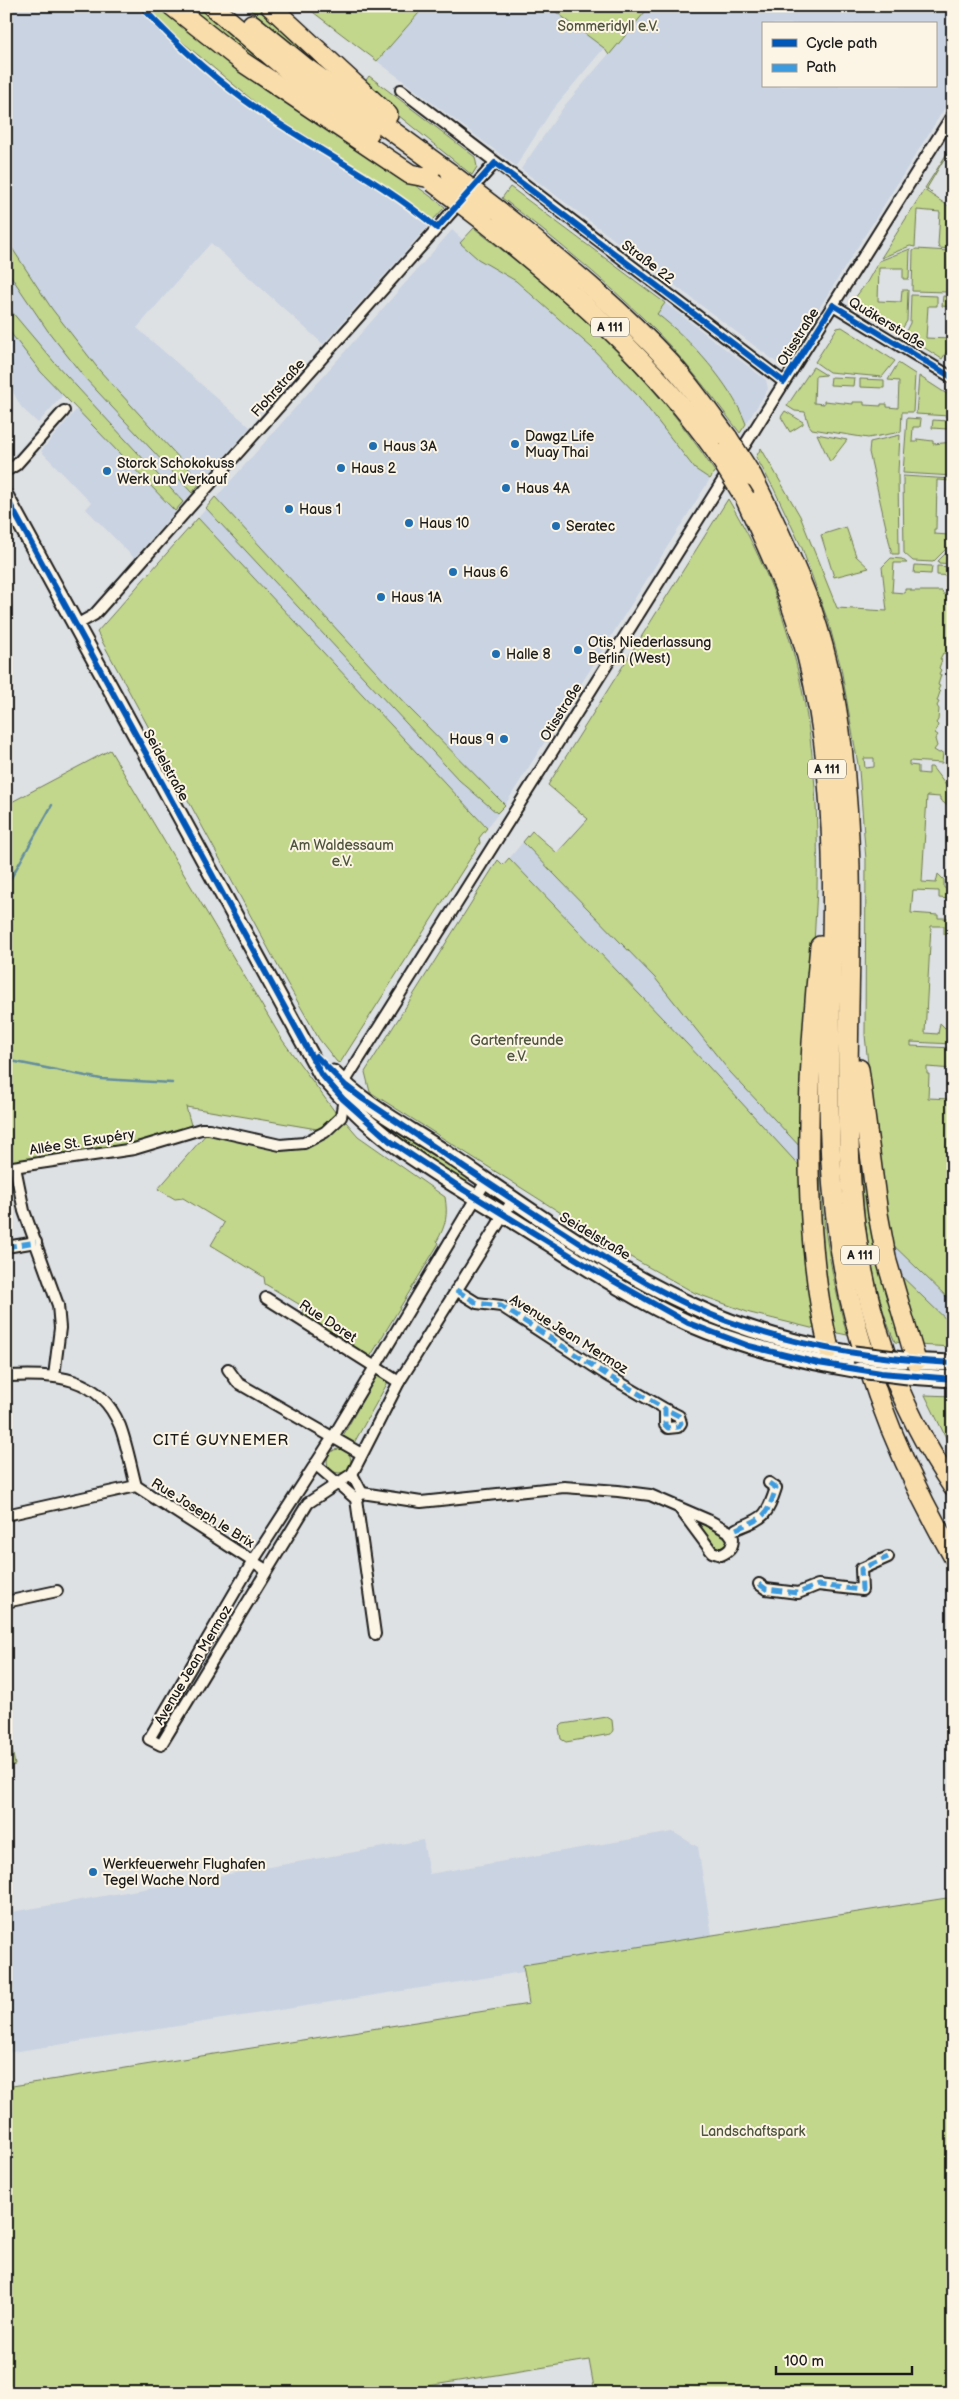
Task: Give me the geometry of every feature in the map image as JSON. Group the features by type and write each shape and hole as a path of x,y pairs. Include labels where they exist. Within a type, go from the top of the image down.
{"highway":[{"path":"172,6 244,64 410,174 429,179"},
{"name":"A 111","path":"212,6 290,72 429,179 491,216 601,295 671,364 722,445 784,584 807,654 824,744 832,856 830,1082 832,1176 844,1271 858,1334 884,1410 915,1483 953,1556"},
{"name":"A 111","path":"232,6 306,68 451,174 491,216"},
{"path":"270,6 410,135 421,151"},
{"name":"A 111","path":"722,445 752,476 786,544 812,612 828,670 838,718 850,840 851,1173 857,1237 866,1286 877,1326 900,1394 927,1446 953,1487"},
{"path":"831,1358 821,1310 814,1246 810,1130 820,948 832,856"},
{"path":"850,1004 880,1224 911,1368"},
{"path":"915,1483 953,1531"}],"main road":[{"name":"Seidelstraße","path":"6,497 304,1043 344,1093 390,1141 476,1198 641,1299 688,1323 749,1346 831,1358 854,1354 911,1368"},
{"name":"Seidelstraße","path":"344,1093 609,1260 695,1307 859,1370 911,1368"},
{"path":"911,1368 953,1363"},
{"path":"911,1368 953,1379"}],"street":[{"name":"Straße 22","path":"401,90 784,382"},
{"name":"Otisstraße","path":"344,1093 347,1078 953,114"},
{"name":"Flohrstraße","path":"76,625 94,615 495,163"},
{"name":"Quäkerstraße","path":"833,305 953,378"},
{"path":"6,471 16,465 64,411"},
{"name":"Allée St. Exupéry","path":"11,1168 134,1149 201,1128 209,1128 280,1145 298,1145 325,1132 341,1117 344,1093"},
{"path":"11,1168 24,1211 56,1295 60,1316 54,1376"},
{"name":"Avenue Jean Mermoz","path":"352,1474 308,1503 161,1745 149,1739 254,1561 333,1437 486,1181"},
{"path":"375,1634 359,1496 352,1474 360,1453 399,1382 513,1200"},
{"path":"6,1247 36,1242"},
{"name":"Avenue Jean Mermoz","path":"456,1290 477,1302 501,1306 607,1375 665,1409"},
{"name":"Rue Doret","path":"266,1298 375,1367"},
{"path":"375,1367 399,1382"},
{"path":"228,1369 238,1383 360,1453"},
{"path":"6,1376 54,1376 84,1385 100,1395 111,1408 120,1428 136,1486"},
{"path":"315,1464 337,1483 359,1496 421,1502 564,1487 650,1495 728,1530 733,1538 733,1545 729,1551 721,1555 712,1552 680,1509"},
{"path":"736,1529 759,1519 768,1512 776,1488 769,1483"},
{"name":"Rue Joseph le Brix","path":"6,1516 136,1486 266,1570"},
{"path":"759,1584 766,1589 798,1593 818,1585 862,1590 861,1570 888,1557"},
{"path":"6,1602 57,1591"}],"shaded area":[{"path":"15,6 136,6 181,53 221,87 300,142 369,183 428,226 323,344 211,243 193,263 137,328 250,427 134,558 86,509 91,503 41,451 77,409 63,395 38,423 21,407 12,390 6,393 6,15"},
{"path":"425,6 551,6 556,12 604,48 552,110 516,166 377,61"},
{"path":"650,6 953,6 953,95 786,361 776,362 521,169 565,105"},
{"path":"452,230 463,240 461,243 478,258 516,281 592,348 639,396 695,469 710,479 505,805 479,838 190,527"},
{"path":"665,303 766,380 768,389 746,424 733,396 687,341 656,314"},
{"path":"532,831 803,1148 805,1187 503,866"},
{"path":"886,1238 953,1303 953,1347 917,1345"},
{"path":"673,1832 698,1847 713,1942 6,2053 6,1913 423,1840 429,1874"}],"green space":[{"path":"145,6 161,6 210,46 385,163 445,207 433,220 427,217 374,178 263,109 180,40"},
{"path":"180,6 201,6 300,93"},
{"path":"246,6 263,6 330,72 328,73"},
{"path":"305,6 425,6 377,61"},
{"name":"Sommeridyll e.V.","path":"551,6 650,6 609,55 604,48 556,12"},
{"path":"369,76 475,157 477,167 472,175 362,86"},
{"path":"953,144 927,188 932,193 925,188"},
{"path":"510,187 665,303 657,314 696,349 720,378 746,424 740,433 682,360 644,319 574,256 502,198"},
{"path":"924,190 953,209 953,238 946,246 951,249 939,248 938,245 940,212 917,210 915,247 910,246 881,258"},
{"path":"474,228 574,311 635,370 690,436 715,472 710,479 695,469 639,397 592,348 516,281 478,259 460,243"},
{"path":"6,239 52,309 100,371 201,482 192,493 84,377 48,331 6,269"},
{"path":"910,249 909,279 903,279 903,268 879,268 878,301 901,302 902,290 908,290 907,321 900,332 857,305 855,298 879,261"},
{"path":"916,249 949,251 947,292 912,291 913,251"},
{"path":"911,295 937,296 937,306 928,306 926,338 950,339 952,307 942,306 943,296 953,297 953,341 942,359 904,335 910,323"},
{"path":"6,305 54,362 183,502 175,511 41,372 6,327"},
{"path":"842,327 895,361 882,377 829,372 815,362 837,328"},
{"path":"898,363 915,374 913,412 902,412 901,432 868,438 812,429 805,412 795,411 787,406 813,367 826,375 815,376 814,403 824,404 824,401 853,404 853,402 864,402 864,405 881,406 881,404 887,404 887,407 898,408 899,381 888,380"},
{"path":"919,376 953,398 953,409 949,416 916,414"},
{"path":"831,377 854,378 853,386 830,385"},
{"path":"860,379 884,380 884,388 860,387"},
{"path":"785,411 803,422 803,424 790,432 781,417"},
{"path":"907,418 921,419 920,427 913,427 912,442 917,442 917,439 933,441 933,444 953,442 953,476 903,473"},
{"path":"933,420 948,421 947,429 932,428"},
{"path":"817,434 847,440 830,462"},
{"path":"900,435 898,472 899,554 892,554 869,452 870,442"},
{"path":"761,448 800,516 837,608 887,611 882,567 891,558 902,559 907,563 894,563 892,592 905,593 905,589 911,589 911,591 942,591 943,594 953,594 952,642 949,642 948,654 943,653 940,659 942,660 939,668 941,670 939,674 941,675 938,685 940,686 938,690 940,692 937,706 939,709 936,723 938,725 935,733 938,735 935,739 937,746 934,750 939,753 943,752 942,763 909,761 909,765 918,766 918,773 929,774 929,767 932,767 948,788 948,806 940,800 940,797 927,796 922,882 936,883 938,874 944,880 944,888 951,889 950,899 939,898 939,891 913,890 911,913 938,915 938,918 949,918 949,935 944,934 944,926 931,926 925,1033 938,1034 940,1023 945,1028 952,1024 953,1044 911,1042 911,1046 953,1048 953,1069 927,1067 927,1074 929,1074 928,1098 951,1099 953,1089 953,1303 886,1238 865,1035 866,860 859,770 841,668 829,624 802,548 774,489 756,457","holes":["864,758 874,758 874,767 865,768"]},
{"path":"903,476 952,479 952,481 937,480 936,529 934,529 934,534 949,535 950,527 953,527 953,542 933,562 913,561 904,553"},
{"path":"215,497 410,709 505,805 497,813 459,780 206,508"},
{"path":"728,499 753,545 774,592 789,639 810,735 815,785 817,888 803,1150 730,1072 655,978 523,842 532,831 557,853 588,819 548,785"},
{"name":"Am Waldessaum e.V.","path":"198,518 487,828 479,838 480,843 340,1063 337,1062 319,1039 287,983 97,632"},
{"path":"846,527 856,556 869,568 834,577 821,535"},
{"path":"953,546 953,564 939,563 938,561"},
{"path":"915,565 932,566 931,574 914,573"},
{"path":"937,566 953,567 953,576 937,575"},
{"path":"110,750 283,1041 338,1116 323,1130 186,1107 191,1125 138,1144 6,1164 6,805"},
{"name":"Gartenfreunde e.V.","path":"509,858 707,1065 804,1171 815,1329 750,1313 695,1293 607,1244 370,1092 365,1072 498,860 503,865"},
{"path":"818,1095 819,1162 823,1213 833,1275 847,1335 833,1332 816,1191"},
{"path":"376,1117 470,1176 464,1185 382,1127"},
{"path":"346,1122 358,1136 445,1197 446,1203 446,1220 437,1241 439,1243 370,1357 305,1319 302,1306 265,1284 264,1277 211,1245 224,1223 183,1198 175,1199 158,1189 208,1132 289,1149 298,1148"},
{"path":"861,1149 904,1343 895,1342 886,1320 873,1272 865,1222"},
{"path":"527,1218 687,1312 704,1319 815,1352 815,1357 755,1342 666,1307 525,1222"},
{"path":"894,1269 953,1326 953,1347 917,1345"},
{"path":"376,1375 388,1382 354,1443 343,1436"},
{"path":"925,1395 953,1396 953,1452"},
{"path":"339,1449 347,1453 351,1461 347,1469 339,1473 331,1469 327,1461 331,1453"},
{"path":"694,1519 724,1537 727,1541 726,1545 720,1548 714,1545"},
{"path":"6,1717 15,1765 6,1767"},
{"path":"607,1717 612,1720 613,1730 611,1734 566,1742 561,1739 559,1728 563,1724"},
{"name":"Landschaftspark","path":"953,1897 953,2393 595,2393 589,2360 384,2393 6,2393 6,2087 529,2004 523,1965"}],"waterway":[{"path":"6,887 52,805"},
{"path":"6,1060 101,1079 172,1083"}],"marked path":[{"path":"6,1247 36,1242"},
{"path":"456,1290 477,1303 501,1306 607,1375 665,1409 665,1425 668,1428 678,1427 681,1423 679,1416 665,1409"},
{"path":"736,1529 759,1519 767,1511 776,1488 769,1483"},
{"path":"759,1584 766,1589 798,1593 818,1585 862,1590 861,1569 888,1557"}],"cycle path":[{"path":"141,6 169,35 228,87 282,126 373,181 437,228 495,163 784,382 833,305 953,378"},
{"path":"6,497 321,1074 343,1099 390,1141 464,1190 594,1270 688,1323 749,1346 818,1363 881,1373 953,1379"},
{"path":"316,1056 346,1086 363,1099 498,1190 615,1265 689,1305 754,1330 810,1345 866,1355 953,1363"}],"place":[{"name":"Dawgz Life Muay Thai","path":"515,444"},
{"name":"Haus 3A","path":"373,446"},
{"name":"Haus 2","path":"341,468"},
{"name":"Storck Schokokuss Werk und Verkauf","path":"107,471"},
{"name":"Haus 4A","path":"506,488"},
{"name":"Haus 1","path":"289,509"},
{"name":"Haus 10","path":"409,523"},
{"name":"Seratec","path":"556,526"},
{"name":"Haus 6","path":"453,572"},
{"name":"Haus 1A","path":"381,597"},
{"name":"Otis, Niederlassung Berlin (West)","path":"578,650"},
{"name":"Halle 8","path":"496,654"},
{"name":"Haus 9","path":"504,739"},
{"name":"Werkfeuerwehr Flughafen Tegel Wache Nord","path":"93,1872"}],"district":[{"name":"CITÉ GUYNEMER","path":"221,1440"}]}
